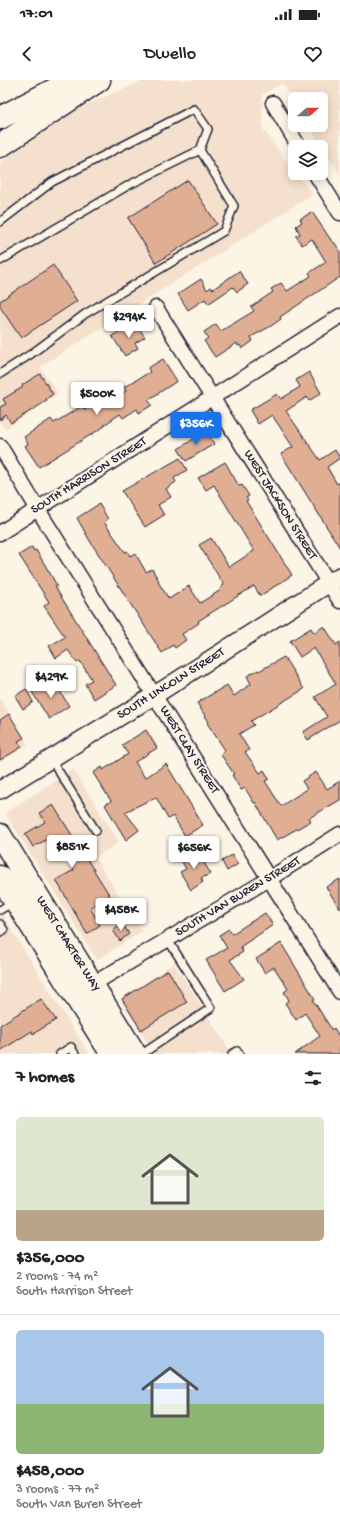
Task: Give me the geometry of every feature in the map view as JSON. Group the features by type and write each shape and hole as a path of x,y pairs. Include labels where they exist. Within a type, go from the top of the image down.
{"main road":[{"path":"0,118 73,80"},
{"path":"0,146 99,80"},
{"name":"WEST CHARTER WAY","path":"0,835 135,1054"},
{"name":"WEST CHARTER WAY","path":"0,877 8,905 38,936 110,1054"},
{"path":"38,936 54,943 80,982 93,984"}],"street":[{"path":"273,103 295,140"},
{"path":"319,180 340,213"},
{"name":"WEST JACKSON STREET","path":"156,308 212,398 334,579 340,601"},
{"name":"SOUTH HARRISON STREET","path":"0,533 340,316"},
{"name":"WEST CLAY STREET","path":"1,449 340,992"},
{"name":"SOUTH LINCOLN STREET","path":"0,790 155,695 334,579"},
{"name":"SOUTH VAN BUREN STREET","path":"93,984 269,879 340,834"}],"lane":[{"path":"0,222 52,182 194,109 208,129 200,150 129,186 0,261"},
{"path":"0,374 31,354 85,314 224,231 234,206 200,150"},
{"path":"50,759 96,831"},
{"path":"0,924 4,930 0,932"},
{"path":"142,1054 211,1008 168,940"},
{"path":"60,1054 71,1047 75,1054"},
{"path":"232,1054 237,1051 239,1054"}],"shaded area":[{"path":"144,80 340,80 340,175 328,156 328,140 318,140 312,132 328,132 328,92 288,92 282,83 262,95 263,129 288,163 288,180 301,180 313,194 40,367 58,394 5,429 0,422 0,163 61,116"},
{"path":"0,699 28,744 0,762"},
{"path":"73,769 119,842 95,858 142,931 97,960 5,813"},
{"path":"0,911 89,1054 0,1054"},
{"path":"174,963 232,1054 155,1054 120,999"}],"building":[{"path":"188,180 217,224 156,263 128,218"},
{"path":"312,212 340,251 340,277 280,317 281,319 271,326 251,337 253,341 242,349 237,343 215,357 204,341 208,338 204,332 216,324 221,331 254,311 251,307 273,292 271,289 281,283 287,291 311,276 309,273 326,262 312,239 302,245 296,236 300,234 296,226 302,222 300,219"},
{"path":"53,265 77,301 21,338 0,307 0,301"},
{"path":"239,271 248,284 237,292 233,287 208,304 205,299 188,310 178,294 201,279 207,290 211,287 213,289"},
{"path":"135,323 145,337 135,343 138,348 125,356 112,336"},
{"path":"163,359 177,381 148,400 152,405 139,413 137,409 123,418 120,414 104,425 105,426 39,467 25,446 28,444 24,437 51,419 54,423 82,406 85,410 102,398 106,404 126,391 124,387 150,372 148,368"},
{"path":"309,372 321,393 309,401 307,397 286,411 320,460 335,450 340,458 327,467 337,484 340,482 340,548 281,454 293,447 272,415 258,424 250,410 277,394 281,399 300,387 296,380"},
{"path":"40,374 53,394 41,403 42,404 11,423 6,415 0,420 0,407 6,404 3,399 23,387 22,385"},
{"path":"206,431 214,444 186,461 178,449"},
{"path":"180,458 187,470 174,478 176,482 166,489 171,497 158,505 164,515 145,527 122,491"},
{"path":"225,462 239,486 242,485 249,496 246,498 248,500 246,501 292,575 260,596 254,586 198,621 199,623 182,634 186,640 175,648 173,645 162,653 90,541 77,518 99,504 108,519 104,522 125,552 127,551 130,556 135,553 146,572 152,569 169,599 189,586 200,603 221,590 220,588 224,585 199,545 211,538 229,567 254,551 214,485 206,490 198,478"},
{"path":"32,547 34,551 36,550 57,586 55,587 116,685 94,699 85,684 92,680 80,661 77,663 68,650 56,658 49,646 65,637 44,606 49,602 19,555"},
{"path":"324,626 336,645 340,642 340,720 308,740 303,732 327,717 315,697 336,684 314,648 300,657 290,641 311,628 314,633"},
{"path":"284,657 304,689 251,721 254,725 239,734 249,750 245,752 260,773 264,770 269,779 265,781 281,806 307,789 302,781 316,772 327,789 340,781 340,800 309,818 311,821 277,840 255,802 254,803 245,788 241,790 232,775 234,774 221,755 225,750 207,723 209,722 197,703 227,685 234,696 251,684 247,676"},
{"path":"53,680 69,706 49,719 32,692"},
{"path":"26,689 33,702 23,709 15,696"},
{"path":"9,714 24,738 18,741 22,747 0,760 0,720"},
{"path":"146,730 157,748 135,762 145,778 166,764 203,825 185,836 173,816 168,819 156,797 125,812 139,830 126,840 105,805 111,801 93,773 102,767 103,770 128,754 122,745"},
{"path":"53,805 110,896 90,908 100,925 87,934 56,880 74,870 53,836 33,847 25,834 45,822 39,813"},
{"path":"197,852 211,874 201,878 203,882 191,890 180,872 186,869 181,860"},
{"path":"232,855 238,864 227,871 222,861"},
{"path":"340,879 340,909 326,887"},
{"path":"265,913 273,925 240,947 243,952 230,960 244,979 225,991 206,960 227,948 219,935 229,929 232,934"},
{"path":"122,923 129,934 120,941 113,930"},
{"path":"281,943 315,999 313,1000 332,1030 334,1028 340,1038 340,1054 295,1054 320,1036 305,1013 296,1020 285,1003 289,1000 284,992 288,989 274,967 265,973 256,959"},
{"path":"168,970 187,1002 141,1030 122,999"},
{"path":"41,999 56,1020 33,1034 32,1031 0,1051 0,1025"}]}
